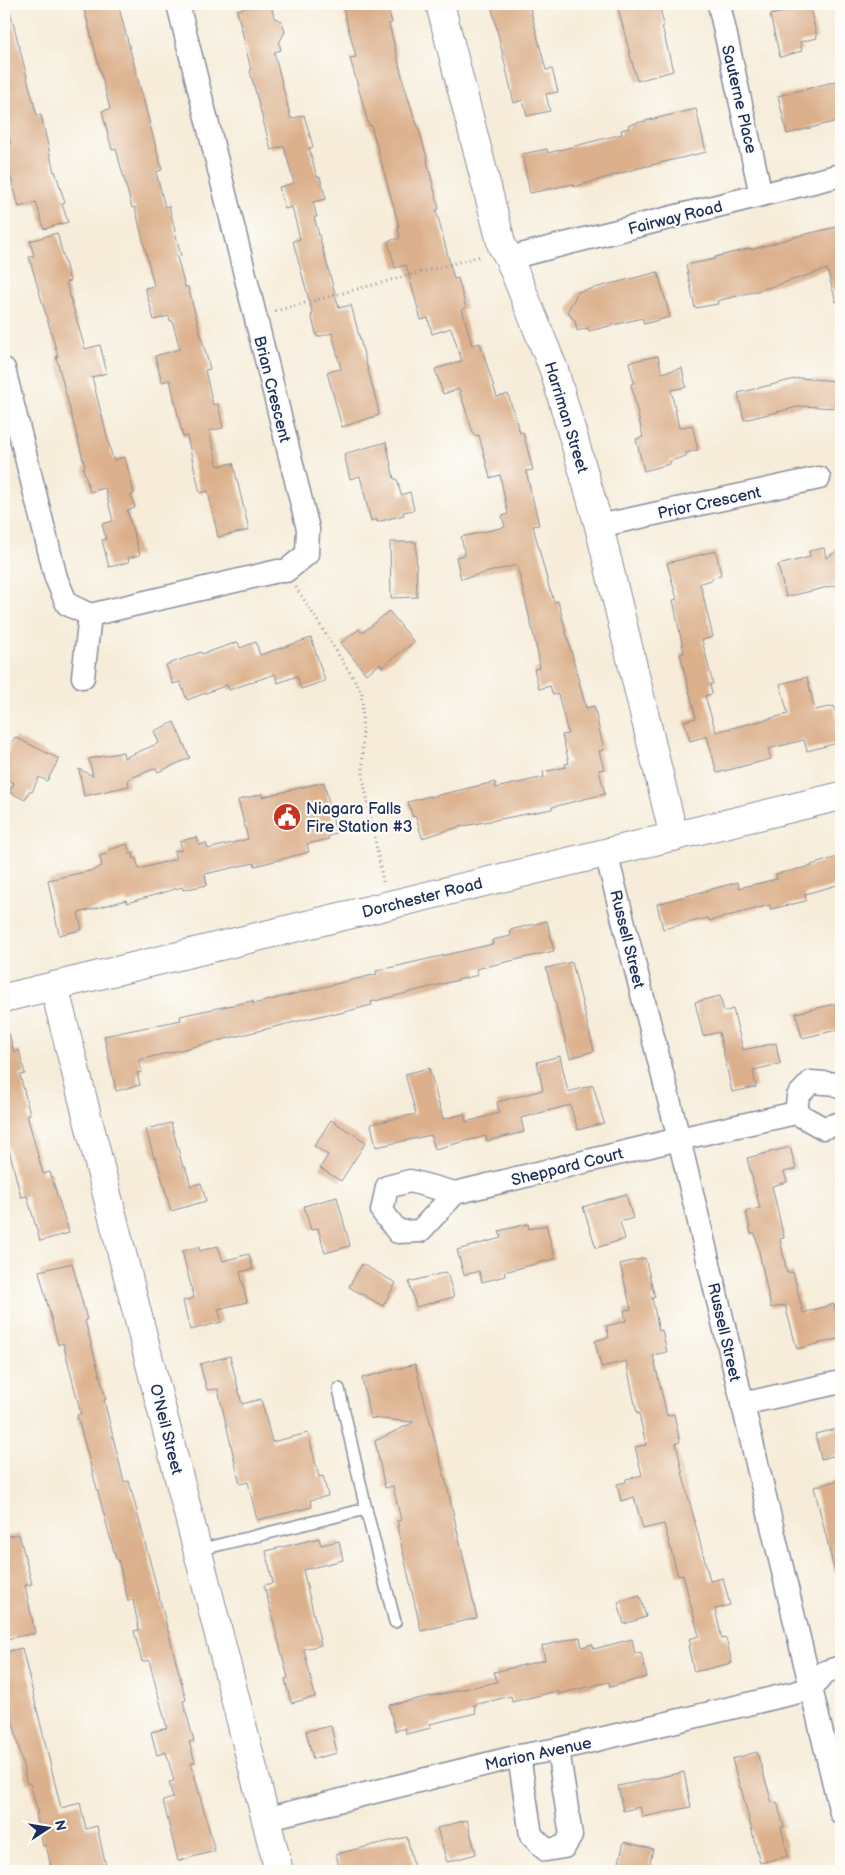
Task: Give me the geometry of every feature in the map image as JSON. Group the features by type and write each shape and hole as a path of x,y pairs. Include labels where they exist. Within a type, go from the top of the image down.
{"street":[{"name":"Brian Crescent","path":"90,616 278,571 286,571 307,554 308,529 178,4"},
{"name":"Harriman Street","path":"440,4 505,252 554,370 599,526 674,837"},
{"name":"Sauterne Place","path":"719,4 762,195"},
{"name":"Fairway Road","path":"505,252 762,195 841,175"},
{"path":"4,369 56,578 67,604 90,616 83,677"},
{"name":"Prior Crescent","path":"599,526 819,478"},
{"name":"Dorchester Road","path":"4,998 841,796"},
{"name":"Russell Street","path":"606,853 679,1139 841,1813"},
{"name":"O'Neil Street","path":"54,986 279,1871"},
{"path":"841,1088 838,1084 811,1082 798,1096 796,1113 823,1128 841,1123"},
{"name":"Sheppard Court","path":"455,1193 796,1113"},
{"path":"742,1404 841,1382"},
{"path":"811,1689 825,1672 841,1668"},
{"name":"Marion Avenue","path":"265,1819 520,1756 558,1749 811,1689"},
{"path":"520,1756 531,1835 546,1850 564,1847 571,1836 558,1749"}],"lane":[{"path":"340,1389 366,1508 395,1622"},
{"path":"198,1550 366,1508"}],"path":[{"path":"255,316 488,254 505,252"},
{"path":"286,571 362,692 363,777 387,905"}],"building":[{"path":"83,4 118,4 162,170 156,172 165,207 169,206 181,256 177,257 185,287 188,287 210,369 205,370 213,405 218,404 223,428 209,431 218,466 233,463 249,530 218,537 208,491 200,493 187,436 183,437 170,380 162,382 155,356 180,349 172,320 170,321 169,316 154,320 145,288 154,286 135,207 132,208 116,149 112,150 102,111 110,109"},
{"path":"271,4 274,18 282,21 285,32 279,43 281,50 274,52 291,119 304,115 313,147 309,148 317,177 320,177 326,199 313,202 317,217 314,217 339,308 351,305 378,408 379,415 342,427 327,372 341,369 332,333 317,337 293,241 300,239 292,207 285,209 279,187 294,183 284,146 271,150 250,71 237,10"},
{"path":"359,4 387,4 392,23 389,24 405,88 428,161 439,209 436,210 454,279 458,278 466,308 462,309 472,345 480,343 497,397 508,394 520,433 523,432 533,470 526,471 539,525 533,526 550,591 554,602 558,601 586,708 594,706 604,750 599,751 604,769 599,770 605,794 552,807 552,809 459,827 422,838 416,816 413,817 408,802 495,782 496,788 544,777 543,772 566,767 565,764 569,763 562,735 568,734 558,694 553,695 550,686 539,689 534,669 540,668 538,654 517,565 461,579 456,557 465,555 461,537 505,527 502,516 508,514 500,475 490,478 479,435 474,436 459,389 443,394 435,369 462,361 451,328 432,334 428,318 421,320 406,265 395,268 388,241 400,238 399,226 350,58 356,57 343,8"},
{"path":"491,4 529,4 546,70 552,69 558,92 546,94 550,111 527,116 523,100 514,103"},
{"path":"617,4 659,4 664,25 662,26 673,71 637,81"},
{"path":"781,4 809,4 817,38 800,42 802,51 780,57 770,15 783,12"},
{"path":"9,7 37,116 41,115 54,172 65,203 62,204 68,222 44,229 36,202 19,207 4,152 4,146 11,144 4,114 4,8"},
{"path":"841,80 841,120 787,134 778,96"},
{"path":"696,109 706,152 639,168 574,187 573,184 530,193 522,154 547,149 548,153 622,134 621,130 629,128 628,125"},
{"path":"841,226 841,301 836,302 827,269 761,290 717,301 718,304 695,308 686,265"},
{"path":"57,233 70,281 66,282 85,349 100,345 107,373 92,377 113,460 125,457 134,494 131,495 135,508 127,510 140,555 128,558 129,562 109,567 102,540 106,539 102,524 113,521 105,488 90,492 56,356 58,356 29,257 34,256 30,241"},
{"path":"658,272 670,317 644,324 642,318 589,331 588,328 577,331 575,320 571,317 568,310 578,292"},
{"path":"658,356 662,373 682,368 686,387 671,390 679,428 692,425 698,450 686,453 686,456 670,461 670,464 644,471 636,439 643,437 631,384 634,383 629,362"},
{"path":"799,378 838,381 836,408 802,406 744,420 738,393"},
{"path":"386,442 394,479 397,479 401,495 410,492 414,510 403,512 404,515 377,522 376,519 371,521 360,476 350,479 344,454"},
{"path":"390,542 416,542 417,597 391,598"},
{"path":"824,548 826,558 841,548 841,584 786,597 778,565 810,557 809,551"},
{"path":"716,551 721,575 700,583 713,637 702,640 713,684 710,684 712,694 705,696 716,732 788,714 780,684 807,677 815,710 834,706 841,733 841,742 807,751 804,740 768,749 771,759 717,773 707,736 690,741 684,721 696,718 680,654 684,653 673,600 677,599 667,563"},
{"path":"389,611 414,642 382,667 380,664 366,674 341,643 359,629 362,633"},
{"path":"311,638 325,681 301,689 297,676 278,683 275,674 229,690 227,685 187,700 180,682 173,684 166,665 201,652 202,654 238,642 240,648 256,642 260,655"},
{"path":"174,722 190,758 158,772 156,768 128,779 129,786 84,796 79,769 93,776 89,759 123,752 124,758 159,743 154,731"},
{"path":"15,737 59,759 47,781 39,777 32,792 29,791 25,800 9,792 14,783 4,778 4,760"},
{"path":"324,782 336,833 328,836 329,839 307,844 309,852 255,866 254,863 205,874 207,885 183,890 182,887 127,903 126,900 78,913 82,930 59,935 48,880 94,870 102,866 100,856 110,853 109,850 127,844 130,854 133,853 134,859 136,858 139,869 176,859 174,851 182,850 180,841 197,837 199,845 206,843 208,849 248,839 238,800 262,794 262,797"},
{"path":"841,856 841,884 805,894 806,901 771,909 770,905 709,921 708,918 663,929 657,904 738,882 739,888 777,879 776,874 812,866"},
{"path":"547,921 554,951 476,969 478,975 371,1002 372,1005 139,1060 142,1072 137,1073 140,1085 116,1091 104,1036 181,1020 180,1016 203,1011 253,1001 253,1004 377,974 376,971 493,944 492,940 511,936 510,930"},
{"path":"572,962 594,1051 570,1058 546,968"},
{"path":"720,996 724,1012 733,1009 743,1050 776,1043 780,1064 753,1070 756,1087 732,1092 719,1032 703,1036 695,1002"},
{"path":"835,1004 841,1029 802,1038 796,1013"},
{"path":"9,1034 14,1052 19,1050 25,1074 20,1075 30,1114 27,1115 43,1174 50,1172 69,1233 40,1241 27,1196 21,1197 8,1146 4,1147 4,1035"},
{"path":"560,1056 568,1092 593,1085 604,1123 578,1130 570,1105 521,1118 524,1132 487,1141 486,1136 435,1149 431,1135 376,1147 371,1124 416,1114 405,1074 429,1068 443,1119 464,1114 466,1122 499,1113 497,1102 543,1090 537,1062"},
{"path":"331,1120 366,1142 341,1181 320,1168 328,1155 314,1146"},
{"path":"171,1123 183,1167 185,1166 191,1186 201,1183 206,1201 171,1211 146,1129"},
{"path":"790,1147 796,1169 784,1172 787,1182 772,1186 784,1238 780,1239 787,1273 793,1272 803,1313 834,1304 841,1333 841,1338 797,1349 785,1305 771,1308 755,1233 751,1234 746,1211 760,1208 747,1158"},
{"path":"626,1194 633,1218 620,1222 625,1239 596,1248 583,1207"},
{"path":"337,1197 350,1246 325,1253 318,1228 311,1230 304,1206"},
{"path":"528,1224 529,1229 546,1225 555,1259 504,1272 505,1276 482,1282 479,1271 464,1275 457,1250 501,1238 499,1231"},
{"path":"218,1246 223,1261 249,1254 253,1269 240,1272 247,1302 218,1309 222,1322 190,1330 183,1301 194,1298 182,1251 199,1247 200,1251"},
{"path":"645,1258 655,1297 652,1298 659,1331 662,1330 667,1352 653,1355 667,1416 674,1414 680,1442 676,1443 683,1476 710,1581 723,1578 730,1605 715,1609 722,1639 726,1638 732,1663 694,1672 688,1646 691,1646 689,1639 699,1636 683,1575 678,1576 664,1524 643,1529 634,1497 621,1501 617,1484 626,1482 626,1479 642,1475 635,1447 646,1445 639,1413 637,1414 626,1361 601,1367 595,1341 609,1337 606,1326 626,1321 624,1310 631,1309 620,1264"},
{"path":"72,1263 106,1399 104,1400 124,1482 129,1481 186,1700 183,1701 194,1741 189,1742 195,1762 191,1763 215,1851 178,1861 163,1801 173,1798 169,1782 174,1781 166,1752 157,1755 151,1732 167,1728 149,1660 142,1662 134,1631 139,1630 133,1600 128,1601 118,1559 116,1559 77,1415 81,1414 63,1343 58,1345 39,1271"},
{"path":"362,1264 396,1283 383,1306 349,1287"},
{"path":"447,1272 454,1297 416,1307 409,1282"},
{"path":"230,1356 242,1404 261,1399 272,1442 308,1433 319,1477 323,1476 328,1496 310,1500 312,1507 257,1520 248,1482 240,1484 218,1389 207,1390 200,1364"},
{"path":"415,1364 449,1494 477,1618 421,1631 397,1526 399,1526 397,1521 401,1520 393,1486 385,1488 375,1441 414,1422 370,1418 362,1378"},
{"path":"841,1428 841,1454 821,1459 815,1434"},
{"path":"839,1480 841,1490 841,1572 835,1573 814,1487"},
{"path":"19,1534 32,1584 25,1585 35,1633 7,1639 4,1623 4,1599 8,1598 4,1582 4,1537"},
{"path":"319,1538 321,1545 339,1541 343,1560 303,1570 321,1645 304,1649 315,1697 291,1703 285,1679 288,1678 264,1585 273,1583 266,1551"},
{"path":"640,1596 646,1617 624,1624 618,1602"},
{"path":"580,1637 582,1647 592,1644 594,1649 632,1639 635,1654 641,1652 647,1677 610,1687 609,1682 558,1694 557,1691 512,1702 511,1696 474,1705 476,1713 430,1724 431,1728 406,1734 405,1728 395,1731 389,1705 497,1682 494,1672 545,1660 542,1646"},
{"path":"22,1648 61,1808 80,1803 86,1829 97,1826 107,1871 52,1871 46,1845 43,1846 36,1814 38,1813 30,1783 27,1784 6,1691 4,1691 4,1652"},
{"path":"331,1726 337,1753 313,1759 306,1731"},
{"path":"757,1752 772,1803 777,1802 784,1827 781,1827 788,1856 760,1863 732,1759"},
{"path":"684,1772 691,1807 643,1817 640,1807 623,1811 618,1786"},
{"path":"467,1820 476,1854 447,1862 437,1828"},
{"path":"407,1837 415,1871 340,1871 336,1854"},
{"path":"624,1842 653,1849 648,1871 617,1871"}],"place":[{"name":"Niagara Falls Fire Station #3","path":"287,817"}]}
